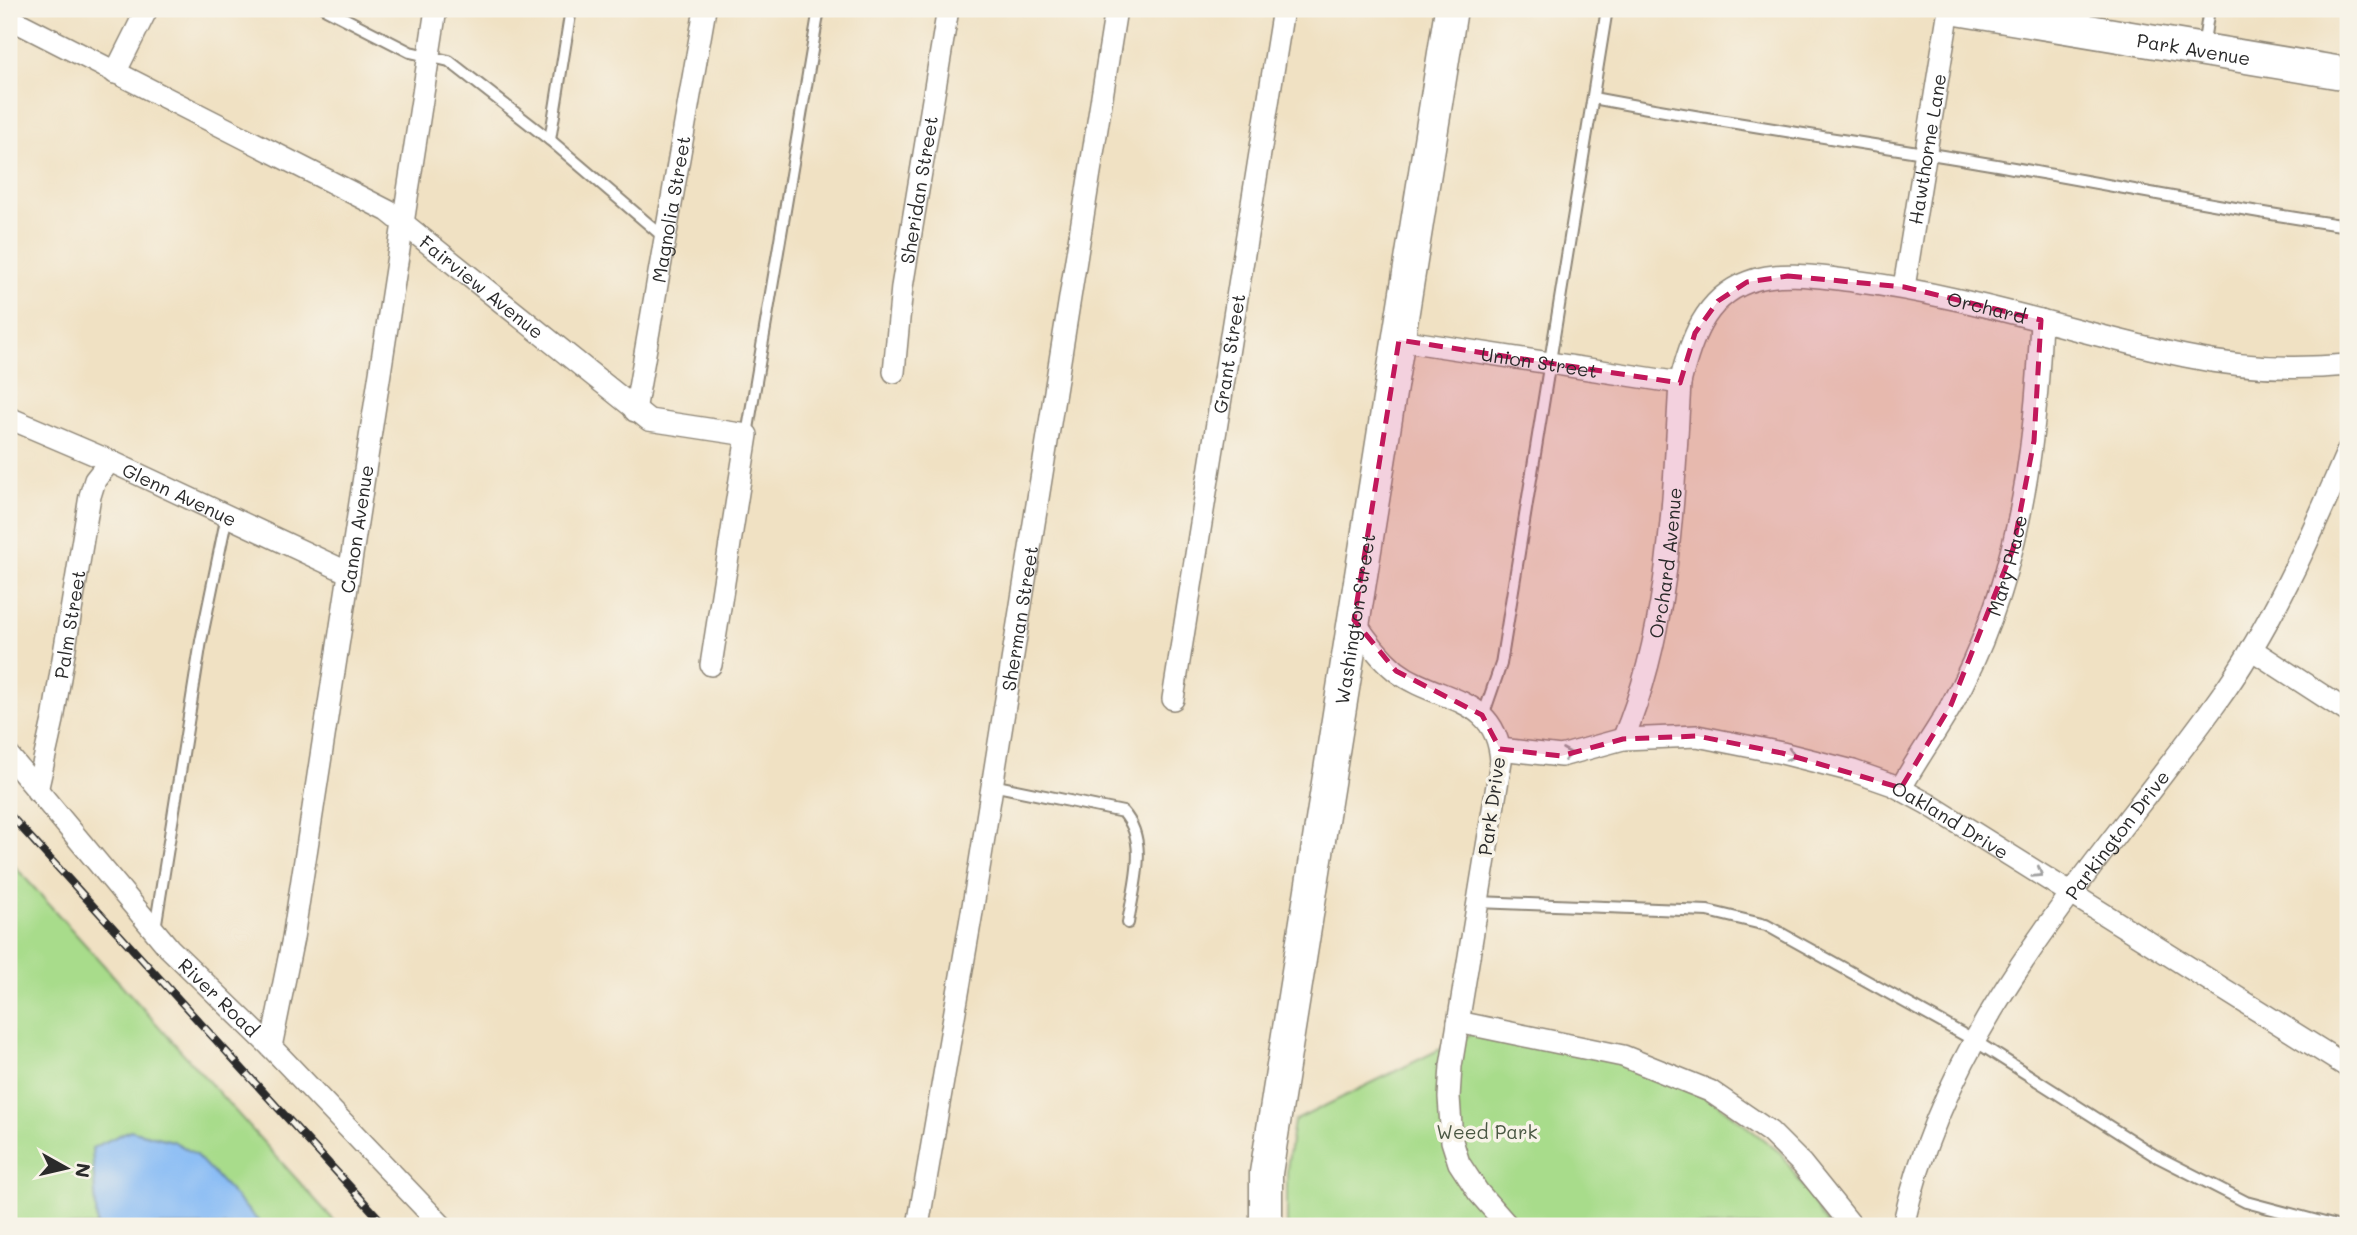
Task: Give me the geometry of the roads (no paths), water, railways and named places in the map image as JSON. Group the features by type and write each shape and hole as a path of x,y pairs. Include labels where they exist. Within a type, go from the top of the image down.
{"main road":[{"name":"Washington Street","path":"1264,1223 1266,1173 1451,9"},
{"name":"Park Avenue","path":"1957,9 2055,17 2203,50 2347,68"}],"street":[{"path":"115,72 147,9"},
{"name":"Canon Avenue","path":"271,1047 293,938 436,9"},
{"name":"Magnolia Street","path":"635,411 705,9"},
{"name":"Sheridan Street","path":"894,372 902,287 948,9"},
{"name":"Sherman Street","path":"918,1226 992,785 1116,9"},
{"name":"Grant Street","path":"1173,699 1283,9"},
{"name":"Hawthorne Lane","path":"1904,287 1949,9"},
{"name":"Fairview Avenue","path":"9,18 335,183 403,222 635,411 658,423 747,435"},
{"name":"Orchard","path":"1680,383 1695,333 1705,315 1732,290 1747,282 1788,276 1904,287 2185,356 2234,365 2292,370 2348,365"},
{"name":"Mary Place","path":"1901,788 1951,705 1999,593 2013,549 2034,441 2041,320"},
{"name":"Union Street","path":"1399,340 1680,383"},
{"name":"Orchard Avenue","path":"1623,739 1650,652 1663,590 1680,383"},
{"name":"Glenn Avenue","path":"9,418 110,461 349,573"},
{"path":"711,665 747,435"},
{"name":"Parkington Drive","path":"1903,1226 1910,1193 1936,1119 1975,1041 2068,894 2217,703 2251,649 2284,588 2348,450"},
{"name":"Palm Street","path":"37,791 53,720 90,496 95,480 110,461"},
{"path":"1354,620 1367,640 1396,671 1471,706 1483,716"},
{"path":"2251,649 2348,712"},
{"name":"Park Drive","path":"1483,716 1500,749 1501,761 1458,1022 1449,1097 1452,1141 1470,1181 1508,1226"},
{"name":"Oakland Drive","path":"1500,749 1561,756 1623,739 1697,736 1853,771 1901,788 2348,1067"},
{"name":"River Road","path":"9,756 155,931 271,1047 415,1201 442,1226"},
{"path":"1458,1022 1623,1056 1710,1091 1770,1132 1852,1226"}],"lane":[{"path":"326,9 411,52 429,54 449,61 550,140 666,239"},
{"path":"550,140 571,9"},
{"path":"747,435 819,9"},
{"path":"1483,716 1501,664 1607,9"},
{"path":"2203,50 2209,9"},
{"path":"1593,97 1704,119 2348,226"},
{"path":"155,931 201,640 227,515"},
{"path":"992,785 1123,812 1137,833 1139,846 1128,923"},
{"path":"1477,902 1708,911 1766,925 1975,1041 2154,1155 2246,1202 2336,1226"}],"water":[{"path":"130,1130 173,1141 195,1154 263,1226 97,1226 92,1148"}],"railway":[{"path":"9,814 386,1226"}],"park label":[{"name":"Weed Park","path":"1487,1131"}]}
